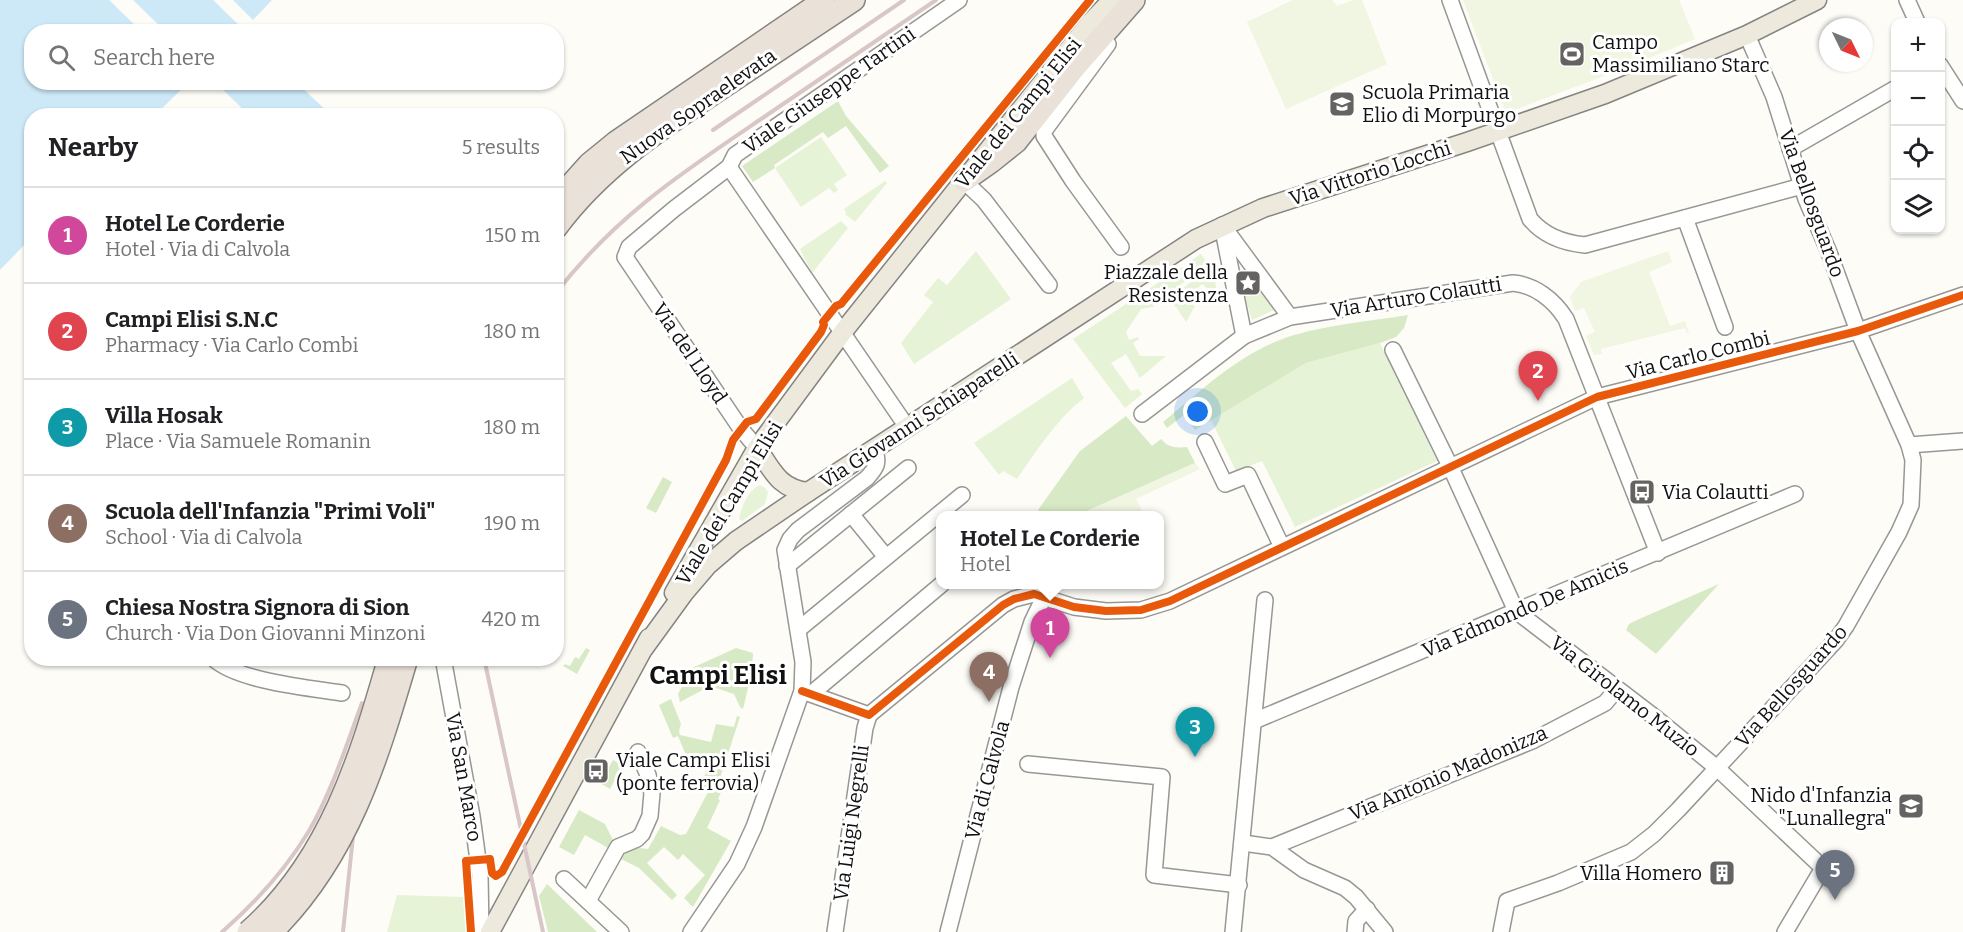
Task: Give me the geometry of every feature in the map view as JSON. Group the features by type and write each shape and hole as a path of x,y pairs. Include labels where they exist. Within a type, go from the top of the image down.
{"highway":[{"path":"731,62 813,0"},
{"name":"Nuova Sopraelevata","path":"564,192 589,164 616,142 824,0"},
{"name":"Nuova Sopraelevata","path":"564,217 599,178 651,135 854,0"},
{"path":"964,181 1017,142 1094,32 1134,0"},
{"path":"248,932 287,892 312,857 333,820 370,724 387,666"},
{"path":"272,932 306,893 326,865 348,827 369,777 404,666"}],"main road":[{"name":"Viale dei Campi Elisi","path":"1094,32 1105,0"},
{"name":"Viale dei Campi Elisi","path":"1094,32 1112,0"},
{"name":"Via Vittorio Locchi","path":"1222,225 1263,208 1605,94 1747,35 1817,0"},
{"name":"Viale dei Campi Elisi","path":"490,932 644,648 757,448 842,333 964,181"},
{"name":"Via Giovanni Schiaparelli","path":"644,648 684,593 708,565 736,542 907,427 1196,239 1222,225"},
{"path":"757,448 784,485 808,492"}],"street":[{"name":"Viale Giuseppe Tartini","path":"625,257 629,248 729,167 735,154 959,0"},
{"path":"1121,247 1060,162 1044,136 1044,131 1104,48 1144,0"},
{"path":"1450,0 1530,219 1539,230 1570,244 1585,246 1802,186"},
{"path":"1907,0 1915,18"},
{"name":"Via Bellosguardo","path":"1501,932 1507,902 1631,852 1654,834 1836,640 1899,532 1911,506 1913,460 1909,445 1858,331 1802,186 1774,97 1747,35"},
{"path":"1945,72 1963,101"},
{"path":"1790,148 1891,91"},
{"path":"729,167 907,427"},
{"path":"964,181 984,200 1049,285"},
{"path":"1685,218 1725,327"},
{"path":"1142,414 1245,336 1290,317 1222,225"},
{"path":"1222,225 1245,336"},
{"name":"Via del Lloyd","path":"625,257 741,429 757,448"},
{"path":"1234,283 1257,272"},
{"name":"Via Arturo Colautti","path":"1290,317 1513,283 1524,284 1549,298 1560,308 1566,319 1658,553"},
{"name":"Via Carlo Combi","path":"1044,597 1074,607 1106,611 1141,610 1170,601 1597,397 1858,331 1963,295"},
{"name":"Via Girolamo Muzio","path":"1393,350 1450,466 1516,611 1717,768 1823,868 1785,932"},
{"path":"1909,445 1963,441"},
{"path":"1205,442 1226,484 1248,475 1282,547"},
{"path":"691,932 736,864 754,828 806,692 799,629 785,550 790,539 798,530 871,474 878,458 874,449"},
{"path":"787,566 908,468"},
{"name":"Via Edmondo De Amicis","path":"1254,721 1795,494"},
{"path":"942,511 962,495"},
{"path":"851,514 886,557"},
{"path":"799,629 936,516"},
{"path":"806,692 937,589"},
{"path":"806,692 869,715 1003,605 1034,594 1044,597"},
{"name":"Via di Calvola","path":"948,932 1011,687 1032,622 1044,597"},
{"path":"1233,932 1265,600"},
{"path":"224,666 263,679 342,693"},
{"name":"Via San Marco","path":"444,666 472,816 480,875 481,932"},
{"name":"Via Antonio Madonizza","path":"1272,847 1532,741 1605,703 1617,689"},
{"name":"Via Luigi Negrelli","path":"835,932 865,728 869,715"},
{"path":"588,901 618,847 637,839 642,834 650,816 652,793 648,775 638,752"},
{"path":"1028,764 1162,777 1154,874 1239,885"},
{"path":"1243,843 1272,847 1304,870 1345,888 1367,909 1385,932"},
{"path":"564,879 621,932"},
{"path":"1354,932 1356,921 1367,909"}],"green space":[{"path":"1293,0 1332,0 1337,6 1353,0 1362,0 1387,64 1286,109 1247,22"},
{"name":"Campo Massimiliano Starc","path":"1463,0 1679,0 1695,39 1506,113"},
{"path":"838,101 846,116 889,166 880,173 846,126 828,138 823,132 753,182 742,166"},
{"path":"821,137 847,175 834,184 838,190 834,193 829,188 801,207 775,168"},
{"path":"885,181 887,183 855,222 845,214 844,209"},
{"path":"841,221 848,228 812,273 800,249"},
{"path":"976,251 1011,299 914,364 901,343 933,302 924,295 938,278 947,285"},
{"path":"1668,251 1672,262 1649,272 1670,326 1685,321 1689,333 1685,328 1601,349 1602,354 1594,355 1586,336 1595,332 1584,308 1575,311 1570,297 1581,282"},
{"path":"1201,254 1213,273 1219,299 1202,284 1186,300 1195,306 1186,322 1177,308 1168,300 1196,278 1196,273 1189,262"},
{"path":"1182,267 1190,278 1155,302 1153,307 1141,309 1126,332 1129,340 1138,337 1139,339 1133,343 1140,356 1166,356 1140,378 1126,354 1111,363 1131,391 1138,389 1142,394 1125,408 1073,339"},
{"path":"1248,284 1256,286 1274,310 1252,320 1243,291"},
{"path":"1408,315 1404,328 1396,337 1306,363 1195,430 1184,415 1167,428 1163,422 1226,370 1279,340 1325,328"},
{"path":"1380,343 1437,461 1295,527 1262,461 1236,471 1211,420 1306,363"},
{"path":"1072,378 1084,398 1056,426 1017,479 1003,471 999,475 974,443"},
{"path":"1126,416 1152,446 1161,439 1173,447 1187,447 1195,463 1087,511 1038,510 1080,451"},
{"path":"1195,463 1200,469 1136,499 1142,511 1087,511"},
{"path":"663,477 672,482 656,513 646,508"},
{"path":"760,485 768,492 765,504 742,521 739,519 746,499 752,490"},
{"path":"1719,584 1656,654 1626,630 1629,624 1637,620"},
{"path":"586,648 590,650 577,674 563,666 565,664 570,666 575,657 579,659"},
{"path":"736,648 753,653 752,671 743,709 734,694 710,686 680,702 678,694 692,668"},
{"path":"671,699 681,724 680,735 711,742 716,724 734,727 737,716 740,717 720,778 726,782 707,828 731,841 693,907 684,898 705,875 683,854 678,860 664,847 647,863 677,895 672,900 639,868 621,859 630,847 648,849 661,826 680,835 686,834 708,792 699,786 707,771 688,760 678,736 673,738 659,705"},
{"path":"613,760 623,766 610,789 600,783"},
{"path":"579,810 605,824 614,842 610,849 585,835 574,855 559,847"},
{"path":"547,884 597,932 548,932 539,896"},
{"path":"397,895 464,897 466,932 387,932"}],"water":[{"path":"0,0 109,0 134,24 24,24 24,90 181,90 162,108 24,108 24,245 0,270"},
{"path":"133,0 213,0 238,24 158,24"},
{"path":"233,0 272,0 253,20"},
{"path":"223,90 304,90 324,108 242,108"}],"railway":[{"path":"713,130 904,0"},
{"path":"564,283 603,240 654,195 708,155 936,0"},
{"path":"486,666 543,932"},
{"path":"222,932 269,885 309,831 332,784 362,703"},
{"path":"343,932 357,798 370,715"}],"cycle path":[{"path":"471,932 466,861 490,859 492,873 496,876 502,872 726,460 733,440 747,422 756,419 821,332 823,322 836,306 841,304 1090,0"},
{"path":"802,691 869,715 1003,605 1014,599 1034,594 1074,607 1106,611 1141,610 1170,601 1597,397 1858,331 1963,295"}],"place":[{"name":"Campo Massimiliano Starc","path":"1572,54"},
{"name":"Scuola Primaria Elio di Morpurgo","path":"1342,104"},
{"name":"Piazzale della Resistenza","path":"1248,283"},
{"name":"Campi Elisi S.N.C","path":"1538,401"},
{"name":"Via Colautti","path":"1642,492"},
{"name":"Hotel Le Corderie","path":"1050,658"},
{"name":"Scuola dell'Infanzia \"Primi Voli\"","path":"989,702"},
{"name":"Villa Hosak","path":"1195,757"},
{"name":"Viale Campi Elisi (ponte ferrovia)","path":"596,771"},
{"name":"Nido d'Infanzia \"Lunallegra\"","path":"1911,806"},
{"name":"Villa Homero","path":"1722,873"},
{"name":"Chiesa Nostra Signora di Sion","path":"1835,900"}],"district":[{"name":"Campi Elisi","path":"718,675"}]}
